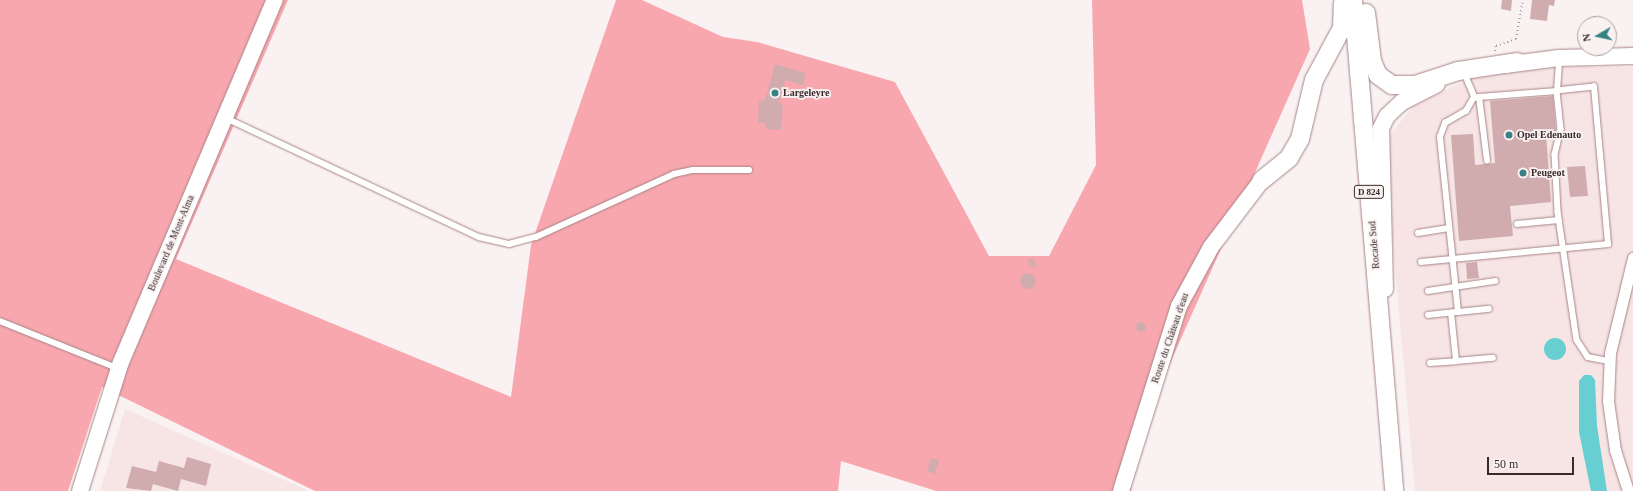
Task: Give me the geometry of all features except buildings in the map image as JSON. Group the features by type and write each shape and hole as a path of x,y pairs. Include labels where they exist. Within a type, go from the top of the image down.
{"main road":[{"path":"1262,180 1289,158 1300,139 1314,80 1342,28 1343,0"},
{"name":"Rocade Sud","path":"1352,0 1394,491"},
{"path":"1365,0 1372,61 1378,75 1386,82 1401,87 1491,66 1517,62"}],"street":[{"name":"Boulevard de Mont-Alma","path":"80,491 121,362 275,0"},
{"path":"1385,384 1381,128 1387,116 1402,102 1437,83 1465,74 1517,62 1559,58 1633,56"},
{"name":"Route du Château d'eau","path":"1120,491 1179,306 1211,247 1262,180"},
{"path":"1628,491 1615,450 1608,401 1609,361 1633,258"}],"lane":[{"path":"1559,58 1557,91 1561,129 1555,154 1559,220 1577,340 1588,357 1609,361"},
{"path":"1465,74 1473,99"},
{"path":"1421,262 1452,258 1564,250 1608,244 1594,87 1479,97 1473,99 1466,111 1444,123 1440,137 1452,258 1458,312"},
{"path":"1479,97 1487,161"},
{"path":"224,117 479,237 509,244 536,237 674,174 693,170 749,170"},
{"path":"1517,224 1559,220"},
{"path":"1418,233 1449,228"},
{"path":"1428,291 1495,281"},
{"path":"1428,315 1489,309"},
{"path":"1451,313 1456,361"},
{"path":"0,321 112,366"},
{"path":"1430,363 1493,358"}],"path":[{"path":"1491,66 1496,46 1516,40 1522,0"}],"shaded area":[{"path":"0,0 288,0 176,259 511,397 531,245 616,0 642,0 723,37 757,42 895,82 989,256 1049,256 1096,165 1092,0 1302,0 1310,49 1134,444 1131,491 936,491 841,461 838,491 315,491 102,387 68,491 0,491"},
{"path":"1563,67 1633,67 1633,491 1415,491 1384,143 1413,106 1473,77"},
{"path":"125,409 309,491 100,491"}],"water":[{"path":"1555,338 1559,339 1565,345 1565,353 1559,359 1555,360 1551,359 1545,353 1544,349 1545,345 1551,339"},
{"path":"1584,375 1591,375 1595,380 1597,426 1607,491 1591,491 1579,432 1579,381"}],"place":[{"name":"Largeleyre","path":"775,93"},
{"name":"Opel Edenauto","path":"1509,135"},
{"name":"Peugeot","path":"1523,173"}]}
